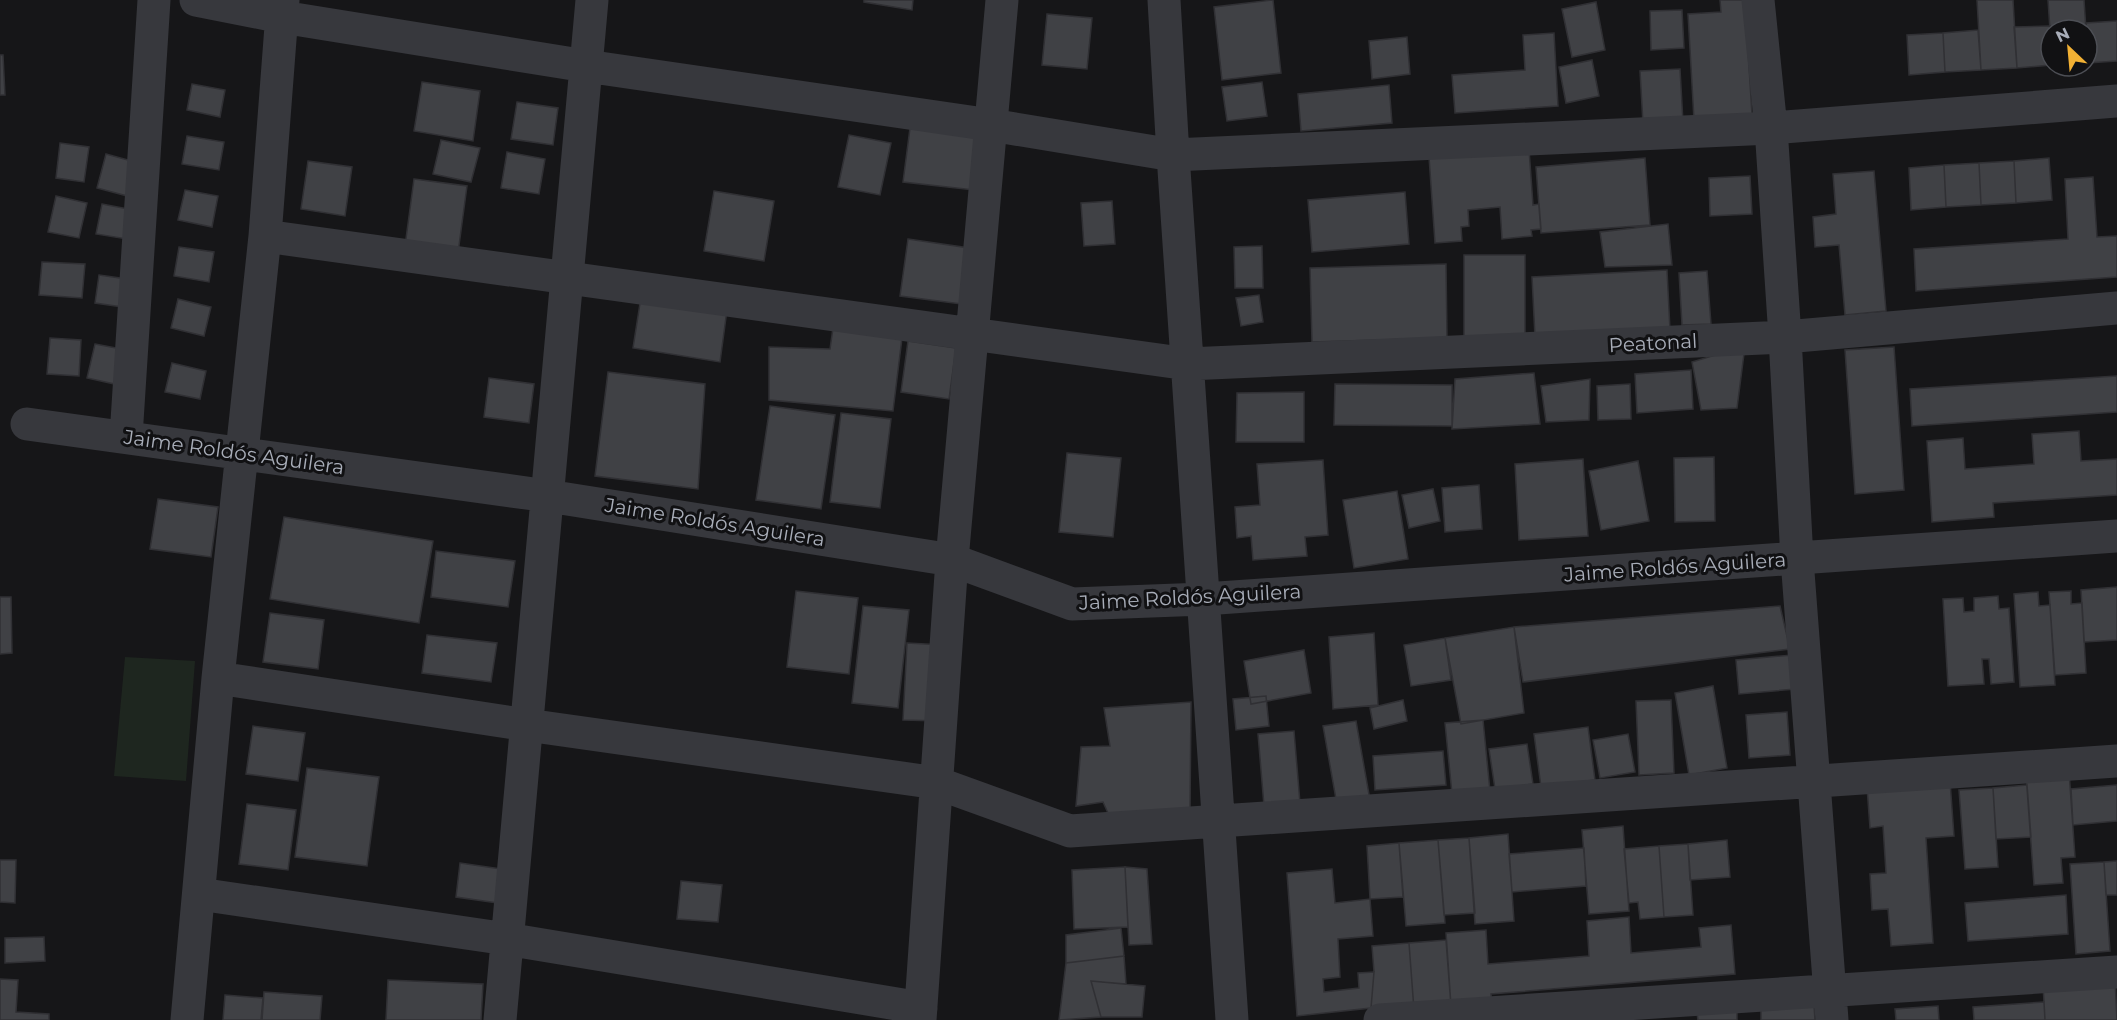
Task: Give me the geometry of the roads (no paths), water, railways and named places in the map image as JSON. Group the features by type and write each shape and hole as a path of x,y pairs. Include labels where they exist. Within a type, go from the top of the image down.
{"street":[{"path":"126,437 154,0"},
{"path":"196,0 282,8 586,66 991,125 1173,155 1771,128 2117,101"},
{"path":"500,1020 592,0"},
{"path":"199,894 507,939 920,1014 952,560 1002,0"},
{"path":"1164,0 1232,1020"},
{"path":"1758,0 1771,128 1797,559 1830,1005"},
{"path":"187,1020 219,678 265,236 282,8"},
{"name":"Peatonal","path":"265,236 1188,364 1785,337 2117,308"},
{"name":"Jaime Roldós Aguilera","path":"27,424 548,496 952,560 1072,604 1204,598 2117,536"},
{"path":"219,678 527,725 937,783 1070,831 2117,761"},
{"path":"1380,1020 1830,1005 2117,972"}]}
